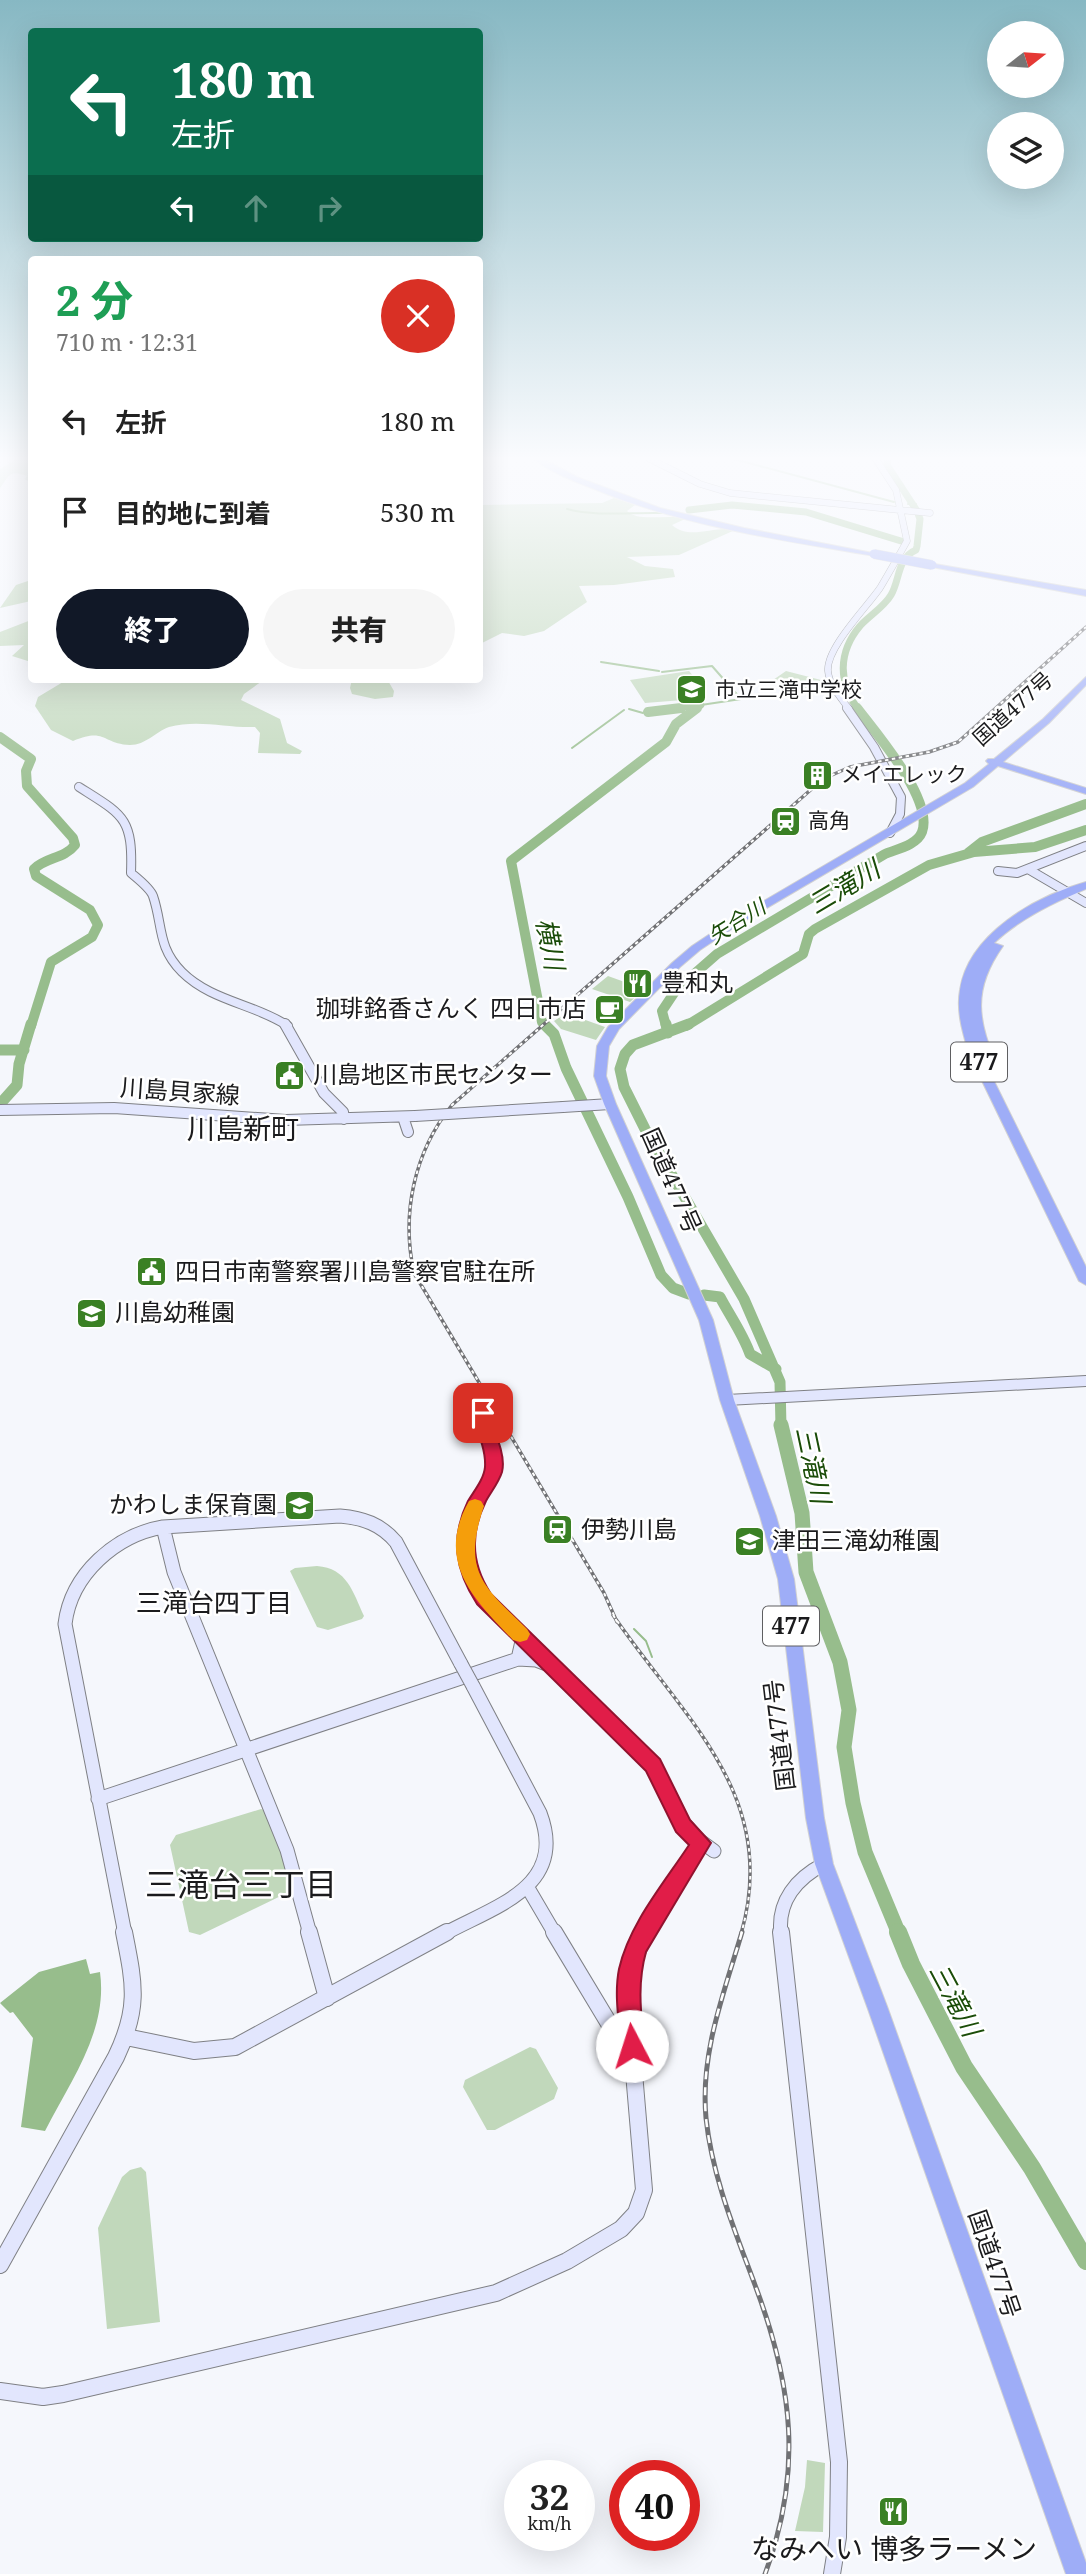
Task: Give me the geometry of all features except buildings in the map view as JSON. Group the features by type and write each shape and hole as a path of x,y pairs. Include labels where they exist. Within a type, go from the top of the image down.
{"highway":[{"path":"1010,578 1086,592"},
{"path":"1017,578 1086,592"},
{"name":"国道477号","path":"995,763 1086,673"},
{"name":"国道477号","path":"1078,2574 883,2022 824,1864 815,1818 786,1579 735,1399 706,1320 603,1104 600,1076 603,1046 614,1027 696,948 938,803 995,763 1086,682"},
{"path":"995,763 1086,789"},
{"name":"477","path":"1079,889 1039,912 997,945 980,969 973,1001 976,1026 984,1049 1086,1260"},
{"name":"477","path":"1079,889 1023,914 987,942 970,970 963,1008 965,1027 975,1054 1086,1281"}],"street":[{"path":"886,578 878,591 850,623 830,661 828,671 834,688 874,747 901,797 900,814 890,833"},
{"path":"79,787 120,813 132,843 131,873 153,894 162,938 168,953 182,972 213,994 269,1014 288,1026 324,1093 342,1112 344,1119"},
{"path":"998,871 1010,874 1028,869 1086,846"},
{"path":"1028,869 1079,889 1086,903"},
{"name":"川島貝家線","path":"4,1110 114,1108 261,1119 344,1119 603,1104"},
{"path":"403,1117 408,1132"},
{"path":"735,1399 1086,1381"},
{"path":"0,2391 43,2397 64,2394 518,2286 622,2227 639,2209 644,2190 628,1994 632,1961 646,1930 707,1847 683,1826 653,1765 484,1599 472,1581 466,1564 468,1522 493,1474 494,1464 489,1439 481,1420 483,1413"},
{"path":"0,2265 126,2037 135,1988 66,1631 67,1611 98,1559 111,1545 139,1531 163,1527 340,1516 356,1517 376,1524 392,1536 400,1548 540,1813 547,1830 548,1848 544,1865 528,1888 247,2042 221,2052 195,2052 126,2037"},
{"path":"163,1527 168,1556 287,1850 327,1998"},
{"path":"518,1659 523,1637"},
{"path":"98,1799 518,1659 536,1660 554,1667"},
{"path":"824,1864 794,1884 784,1904 780,1926 839,2462 838,2537 832,2574"},
{"path":"528,1888 635,2066"}],"shaded area":[{"path":"483,578 666,578 614,585 579,586 587,602 544,631 524,636 502,633 483,642"},
{"path":"28,581 28,602 0,608 16,585"},
{"path":"28,621 28,661 12,656 24,645 0,646 0,632"},
{"path":"689,671 706,691 696,699 645,703 630,680"},
{"path":"786,671 821,680 809,690 773,680"},
{"path":"61,683 259,683 244,694 241,700 280,719 287,743 302,751 300,754 258,753 260,733 255,727 201,724 169,727 146,741 130,745 98,736 73,741 51,730 35,706 38,697"},
{"path":"351,683 389,683 394,691 393,697 375,699 352,694"},
{"path":"608,976 644,989 630,1002 592,989"},
{"path":"566,1013 605,1027 596,1040 561,1029 554,1021"},
{"path":"317,1566 335,1571 348,1583 364,1616 362,1619 328,1630 317,1627 290,1571"},
{"path":"261,1809 267,1811 292,1886 289,1892 200,1935 189,1932 170,1845 176,1835"},
{"path":"86,1959 90,1974 100,1972 101,1994 93,2035 76,2074 45,2131 21,2127 33,2038 13,2012 10,2013 0,2003 39,1972"},
{"path":"530,2047 536,2049 558,2088 554,2099 495,2130 487,2130 463,2087 465,2080"},
{"path":"141,2167 146,2172 160,2322 107,2329 98,2228 122,2177 130,2170"},
{"path":"807,2460 825,2463 823,2532 795,2531 805,2487"}],"waterway":[{"name":"矢合川","path":"858,709 851,699 844,678 844,657 853,636 888,599 897,578"},
{"path":"601,662 659,671"},
{"path":"662,672 712,666 741,699 701,705"},
{"name":"横川","path":"668,709 701,705 695,709"},
{"name":"横川","path":"648,712 681,708"},
{"name":"横川","path":"689,1294 673,1288 661,1275 628,1197 566,1068 554,1034 542,1022 511,861 666,742 676,724 697,708"},
{"name":"矢合川","path":"666,1026 662,1011 676,990 717,954 885,854 906,846 922,832 920,803 912,785 857,708"},
{"path":"629,709 643,713"},
{"path":"572,748 624,710"},
{"path":"0,737 31,759 26,771 27,786 73,838 75,845 66,853 39,865 34,869 36,876 90,910 98,925 92,937 51,962 31,1026"},
{"name":"三滝川","path":"968,853 982,842 1086,804"},
{"name":"三滝川","path":"686,1026 803,954 809,934 815,929 929,865 974,852 1035,847 1086,830"},
{"path":"23,1050 31,1024"},
{"name":"矢合川","path":"666,1024 668,1032"},
{"name":"三滝川","path":"668,1032 689,1024"},
{"name":"三滝川","path":"668,1032 633,1045 625,1054 620,1069 624,1087 645,1129 744,1299 774,1368"},
{"path":"0,1050 23,1050"},
{"path":"0,1104 17,1085 23,1050"},
{"name":"横川","path":"704,1295 720,1297 750,1354 774,1368"},
{"name":"三滝川","path":"774,1368 780,1382 781,1427"},
{"name":"三滝川","path":"781,1425 802,1513 806,1572 840,1662 849,1710 844,1747 853,1803 865,1852 899,1934"},
{"path":"634,1629 646,1641 652,1657"},
{"name":"三滝川","path":"898,1932 911,1964 964,2067 1032,2168 1086,2261"}],"railway":[{"path":"615,1618 604,1593 414,1273 410,1251 410,1206 414,1184 428,1143 452,1105 823,779 850,767 929,752 958,742 1086,627"},
{"path":"613,1615 615,1618"},
{"path":"615,1618 695,1725 718,1761 737,1800 748,1840 750,1885 741,1934"},
{"path":"615,1618 617,1622"},
{"path":"742,1932 715,2024 705,2094 713,2161 732,2224 768,2322 785,2394 789,2464 785,2500 765,2574"}],"slow traffic":[{"path":"475,1506 466,1533 465,1557 468,1572 484,1599 520,1634"}],"place":[{"name":"市立三滝中学校","path":"692,690"},
{"name":"メイエレック","path":"818,775"},
{"name":"高角","path":"785,821"},
{"name":"豊和丸","path":"638,983"},
{"name":"珈琲銘香さんく 四日市店","path":"609,1009"},
{"name":"川島地区市民センター","path":"290,1075"},
{"name":"四日市南警察署川島警察官駐在所","path":"152,1272"},
{"name":"川島幼稚園","path":"92,1313"},
{"name":"かわしま保育園","path":"300,1505"},
{"name":"伊勢川島","path":"558,1530"},
{"name":"津田三滝幼稚園","path":"749,1541"},
{"name":"なみへい 博多ラーメン","path":"894,2512"}],"district":[{"name":"川島新町","path":"243,1129"},
{"name":"三滝台四丁目","path":"214,1603"},
{"name":"三滝台三丁目","path":"241,1885"}],"route":[{"path":"483,1413 481,1420 489,1439 494,1464 493,1474 468,1522 465,1557 472,1581 484,1599 653,1765 667,1788 683,1826 701,1843 635,1951 628,1994 632,2046"}]}
